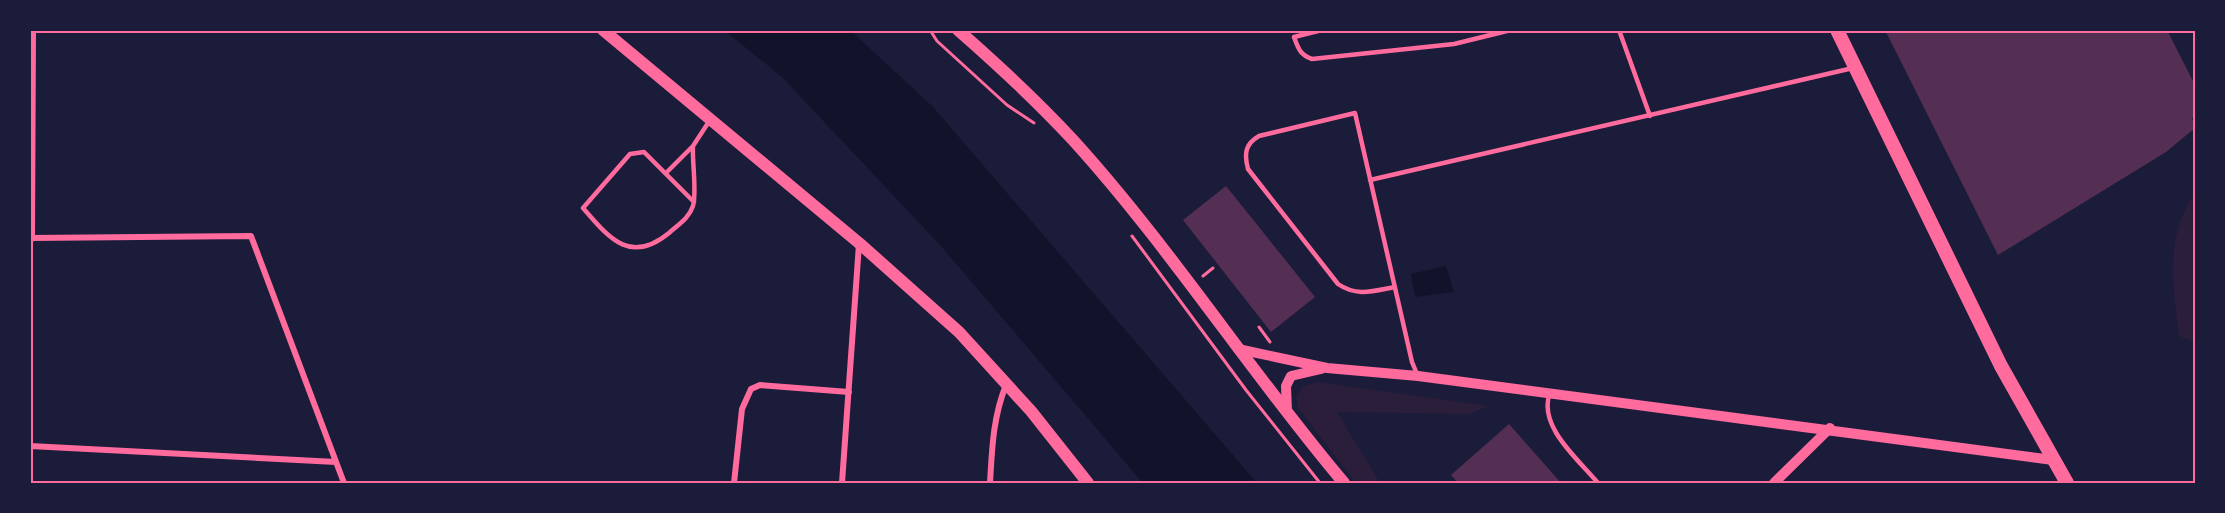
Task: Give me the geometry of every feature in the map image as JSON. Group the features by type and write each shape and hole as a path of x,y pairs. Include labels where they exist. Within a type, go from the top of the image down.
{"main road":[{"path":"603,30 859,243 959,332 1031,411 1088,483"},
{"path":"958,30 1073,140 1115,189 1344,483"},
{"path":"1837,30 1962,289 2067,483"}],"street":[{"path":"31,30 30,238 251,236 344,483"},
{"path":"842,483 859,243"},
{"path":"1238,349 1327,368 1418,376 1830,428 2053,460"},
{"path":"1287,412 1286,386 1291,376 1327,368"},
{"path":"734,483 742,409 750,390 760,385 849,392"},
{"path":"990,483 993,430 997,408 1006,385"},
{"path":"1774,483 1830,428"},
{"path":"30,446 336,462"}],"lane":[{"path":"1322,30 1294,37 1300,52 1306,57 1312,59 1454,44 1511,30"},
{"path":"1619,30 1650,116"},
{"path":"1370,180 1856,68"},
{"path":"1395,287 1360,294 1348,291 1338,284 1248,169 1246,148 1259,136 1355,113 1370,180 1395,287 1412,362 1418,376"},
{"path":"666,173 693,146 710,119"},
{"path":"693,146 694,202 690,216 664,237 642,248 627,248 608,236 583,208 630,154 644,152 694,202"},
{"path":"1550,393 1546,412 1556,433 1598,483"}],"path":[{"path":"930,30 937,41 1007,105 1043,128"},
{"path":"1127,230 1246,390 1320,483"},
{"path":"1259,327 1272,346"}],"shaded area":[{"path":"724,30 850,30 933,107 1257,483 1143,483 941,246 782,77"},
{"path":"2195,193 2195,342 2179,336 2173,262 2179,227 2185,209"},
{"path":"1446,266 1454,292 1415,297 1411,274"},
{"path":"1318,382 1488,406 1469,414 1337,412 1380,483 1356,483 1298,408 1296,396 1304,386"}],"building":[{"path":"1885,30 2167,30 2195,85 2195,117 2192,118 2195,128 2166,152 1998,255"},
{"path":"1226,186 1315,297 1271,332 1183,220"},
{"path":"1509,424 1561,483 1458,483 1451,475"}]}
